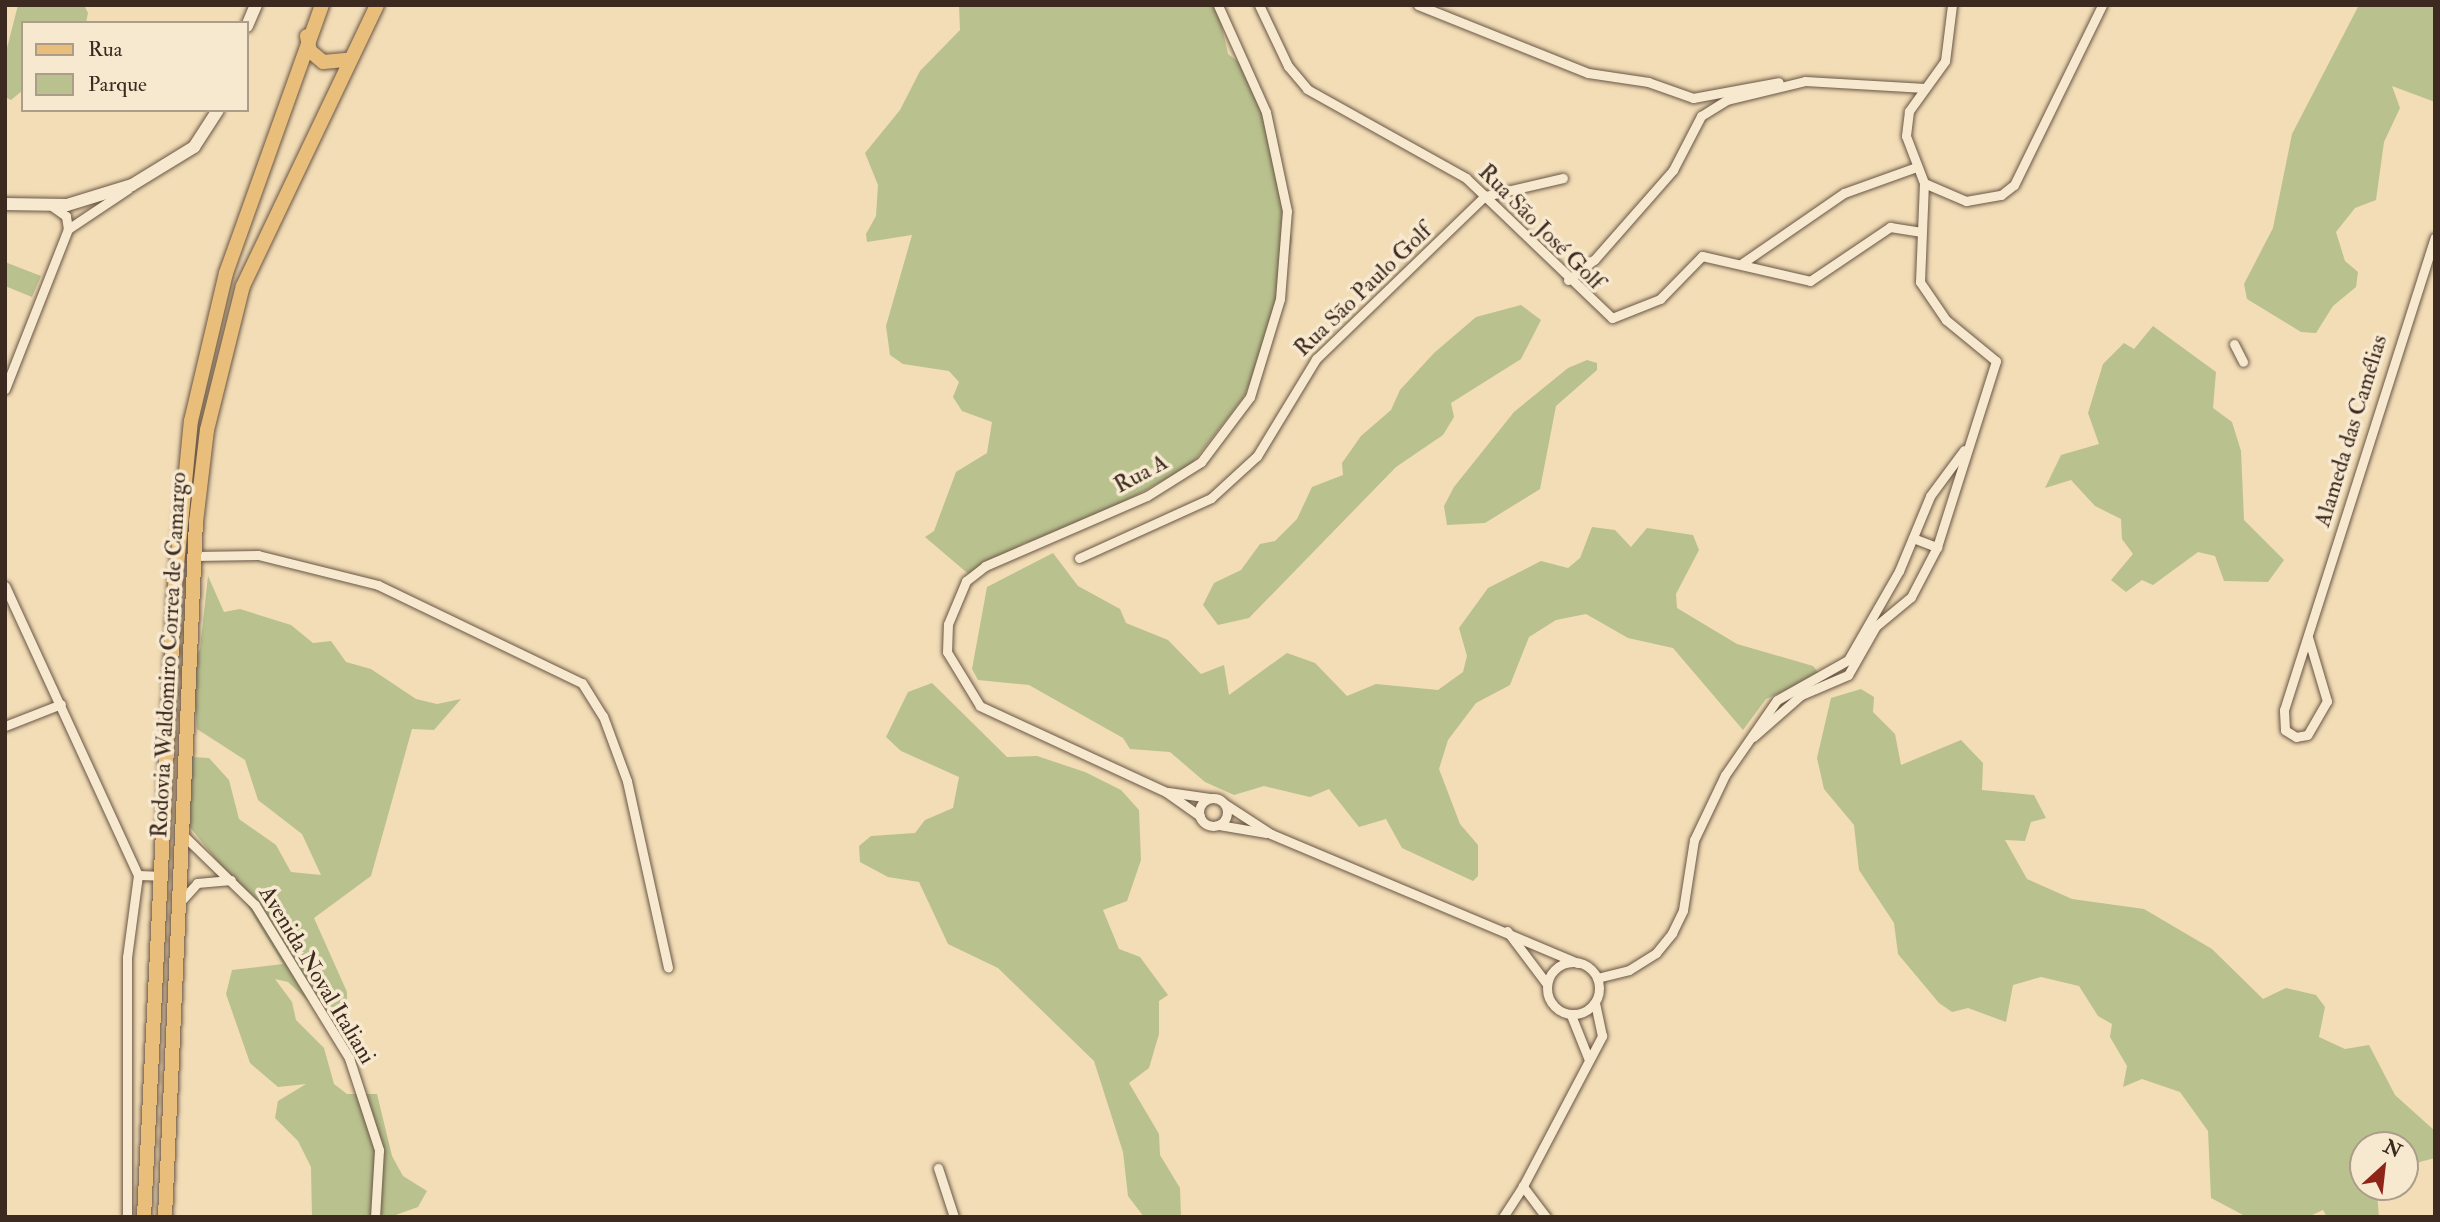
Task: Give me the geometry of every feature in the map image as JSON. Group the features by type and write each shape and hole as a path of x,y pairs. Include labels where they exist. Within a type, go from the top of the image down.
{"main road":[{"name":"Rodovia Waldomiro Correa de Camargo","path":"144,1217 163,876 175,586 191,421 226,273 275,149 307,34 322,5"},
{"name":"Rodovia Waldomiro Correa de Camargo","path":"165,1217 194,556 207,430 243,286 348,60 377,5"},
{"path":"307,34 310,51 323,62 348,60"}],"street":[{"path":"248,24 256,5"},
{"name":"Rua A","path":"1218,5 1266,111 1287,211 1280,299 1250,397 1231,430 1190,469 1147,496 985,566 966,581 948,624 947,652 980,706 1167,792 1200,816 1219,824 1271,834"},
{"name":"Rua São José Golf","path":"1259,5 1288,66 1307,89 1466,178 1568,280 1612,318 1660,299 1693,261 1715,256 1739,263"},
{"path":"1418,5 1588,73 1648,82 1693,98 1791,82 1925,88"},
{"path":"1952,5 1948,52 1905,124 1914,168 1924,183 1966,201 2001,195 2014,185 2102,5"},
{"path":"1568,280 1594,260 1673,170 1701,116 1727,100 1791,82"},
{"path":"1693,98 1701,116"},
{"path":"68,229 132,185 188,153 217,112"},
{"path":"1739,263 1844,193 1914,168"},
{"path":"1485,196 1563,178"},
{"path":"1753,737 1801,695 1848,676 1876,626 1911,597 1937,547 1996,361 1946,320 1920,282 1924,183"},
{"path":"5,204 53,206 132,185"},
{"name":"Rua São Paulo Golf","path":"1080,558 1189,513 1234,481 1257,456 1316,359 1485,196"},
{"path":"5,389 68,229 66,216 53,206"},
{"path":"1739,263 1810,281 1890,227 1922,232"},
{"name":"Alameda das Camélias","path":"2308,637 2327,701 2307,735 2296,737 2285,730 2284,710 2435,238"},
{"path":"2234,344 2243,362"},
{"path":"1597,978 1629,970 1656,953 1672,933 1707,807 1777,700 1842,668 1913,538 1930,496 1967,446"},
{"path":"1913,538 1937,547"},
{"path":"194,556 258,555 378,585 582,683 603,716 630,793 668,968"},
{"path":"5,586 138,875 127,957 127,1217"},
{"path":"5,726 61,704"},
{"name":"Rua A","path":"1167,792 1212,798 1271,834 1578,962"},
{"path":"1200,816 1200,806 1212,798"},
{"path":"1219,824 1225,804"},
{"name":"Avenida Noval Italiani","path":"182,834 255,905 355,1070 379,1150 375,1217"},
{"path":"138,875 163,876"},
{"path":"177,916 197,884 233,881"},
{"path":"1506,930 1547,984 1555,1008 1572,1015 1589,1060"},
{"path":"1547,984 1555,970 1578,962 1597,978"},
{"path":"1503,1217 1523,1186 1602,1037 1595,1003 1597,978"},
{"path":"1572,1015 1595,1003"},
{"path":"939,1168 954,1217"},
{"path":"1523,1186 1543,1215 1529,1217"}],"green space":[{"path":"18,5 84,5 88,13 86,21 21,21 21,92 11,100 5,97 5,56"},
{"path":"959,5 1217,5 1228,54 1244,66 1264,115 1292,240 1274,334 1243,398 1191,465 1066,534 1024,543 972,577 925,537 934,531 956,472 987,453 992,422 962,411 953,397 959,382 949,371 903,364 890,355 886,326 912,235 867,242 866,234 876,216 878,185 865,153 900,110 920,71 960,30"},
{"path":"2359,5 2435,5 2435,102 2392,86 2400,108 2384,142 2376,200 2355,208 2336,232 2345,261 2358,272 2356,287 2333,306 2316,333 2301,332 2247,299 2244,284 2273,228 2292,134"},
{"path":"5,262 41,276 32,297 5,286"},
{"path":"1521,305 1541,320 1521,359 1451,403 1454,417 1443,435 1396,467 1249,618 1218,625 1203,605 1214,583 1241,570 1260,544 1275,541 1297,519 1312,487 1343,475 1342,463 1361,436 1391,410 1400,390 1434,353 1476,317"},
{"path":"2153,326 2216,372 2213,408 2232,422 2241,451 2244,520 2284,560 2268,582 2224,581 2215,556 2198,552 2153,585 2142,580 2126,592 2111,580 2133,554 2122,539 2121,519 2095,506 2071,480 2045,488 2061,455 2099,444 2088,413 2103,364 2124,343 2134,349"},
{"path":"1587,360 1597,363 1597,370 1556,406 1540,489 1485,523 1447,525 1444,506 1454,487 1514,412 1568,368"},
{"path":"1592,527 1615,530 1631,547 1647,528 1693,535 1699,550 1676,594 1677,608 1737,644 1813,666 1820,675 1766,699 1743,730 1673,648 1628,638 1586,614 1556,620 1529,637 1510,685 1476,703 1448,740 1439,769 1460,824 1478,845 1478,876 1473,881 1402,848 1386,819 1359,827 1329,789 1310,797 1264,786 1234,795 1205,782 1170,752 1130,749 1123,738 1029,685 978,680 972,669 987,587 1053,553 1078,586 1120,609 1126,623 1168,640 1201,674 1224,665 1229,695 1287,653 1315,663 1347,696 1376,684 1438,690 1463,672 1467,656 1459,628 1488,588 1541,561 1568,568 1580,558"},
{"path":"208,576 224,612 240,609 291,625 313,643 331,641 346,662 371,669 416,699 437,704 461,699 434,730 412,729 371,876 314,918 347,992 347,1006 321,1013 288,982 275,979 292,1002 296,1020 324,1048 334,1084 347,1094 377,1094 392,1156 403,1176 427,1191 418,1207 390,1217 312,1217 311,1167 298,1141 275,1118 278,1101 306,1084 278,1087 250,1063 226,994 232,970 283,964 230,877 189,826 192,757 209,758 229,780 239,819 276,845 291,872 321,875 302,834 258,800 245,760 197,729 192,664 200,649"},
{"path":"932,683 1007,757 1037,756 1085,772 1121,790 1139,810 1141,860 1127,901 1103,910 1119,949 1140,957 1168,995 1159,1001 1159,1034 1149,1068 1129,1083 1159,1134 1160,1155 1180,1188 1181,1217 1144,1217 1128,1196 1123,1152 1094,1061 998,968 948,944 919,882 888,877 860,862 859,846 871,836 915,833 925,820 953,808 959,777 901,751 886,737 908,692"},
{"path":"1861,689 1874,697 1873,712 1895,734 1901,765 1961,740 1983,763 1982,790 2034,795 2046,818 2031,822 2025,841 2005,840 2027,879 2072,899 2144,909 2212,949 2263,999 2286,988 2316,995 2325,1007 2319,1037 2345,1049 2369,1045 2395,1095 2435,1131 2435,1158 2419,1162 2419,1131 2349,1131 2349,1201 2378,1201 2379,1217 2327,1217 2323,1210 2308,1217 2247,1217 2211,1198 2208,1131 2180,1092 2142,1079 2123,1087 2127,1066 2110,1037 2112,1024 2098,1016 2079,986 2041,977 2013,985 2006,1022 1968,1008 1952,1012 1939,1003 1898,954 1894,923 1859,870 1854,825 1824,789 1817,758 1831,698"}]}
